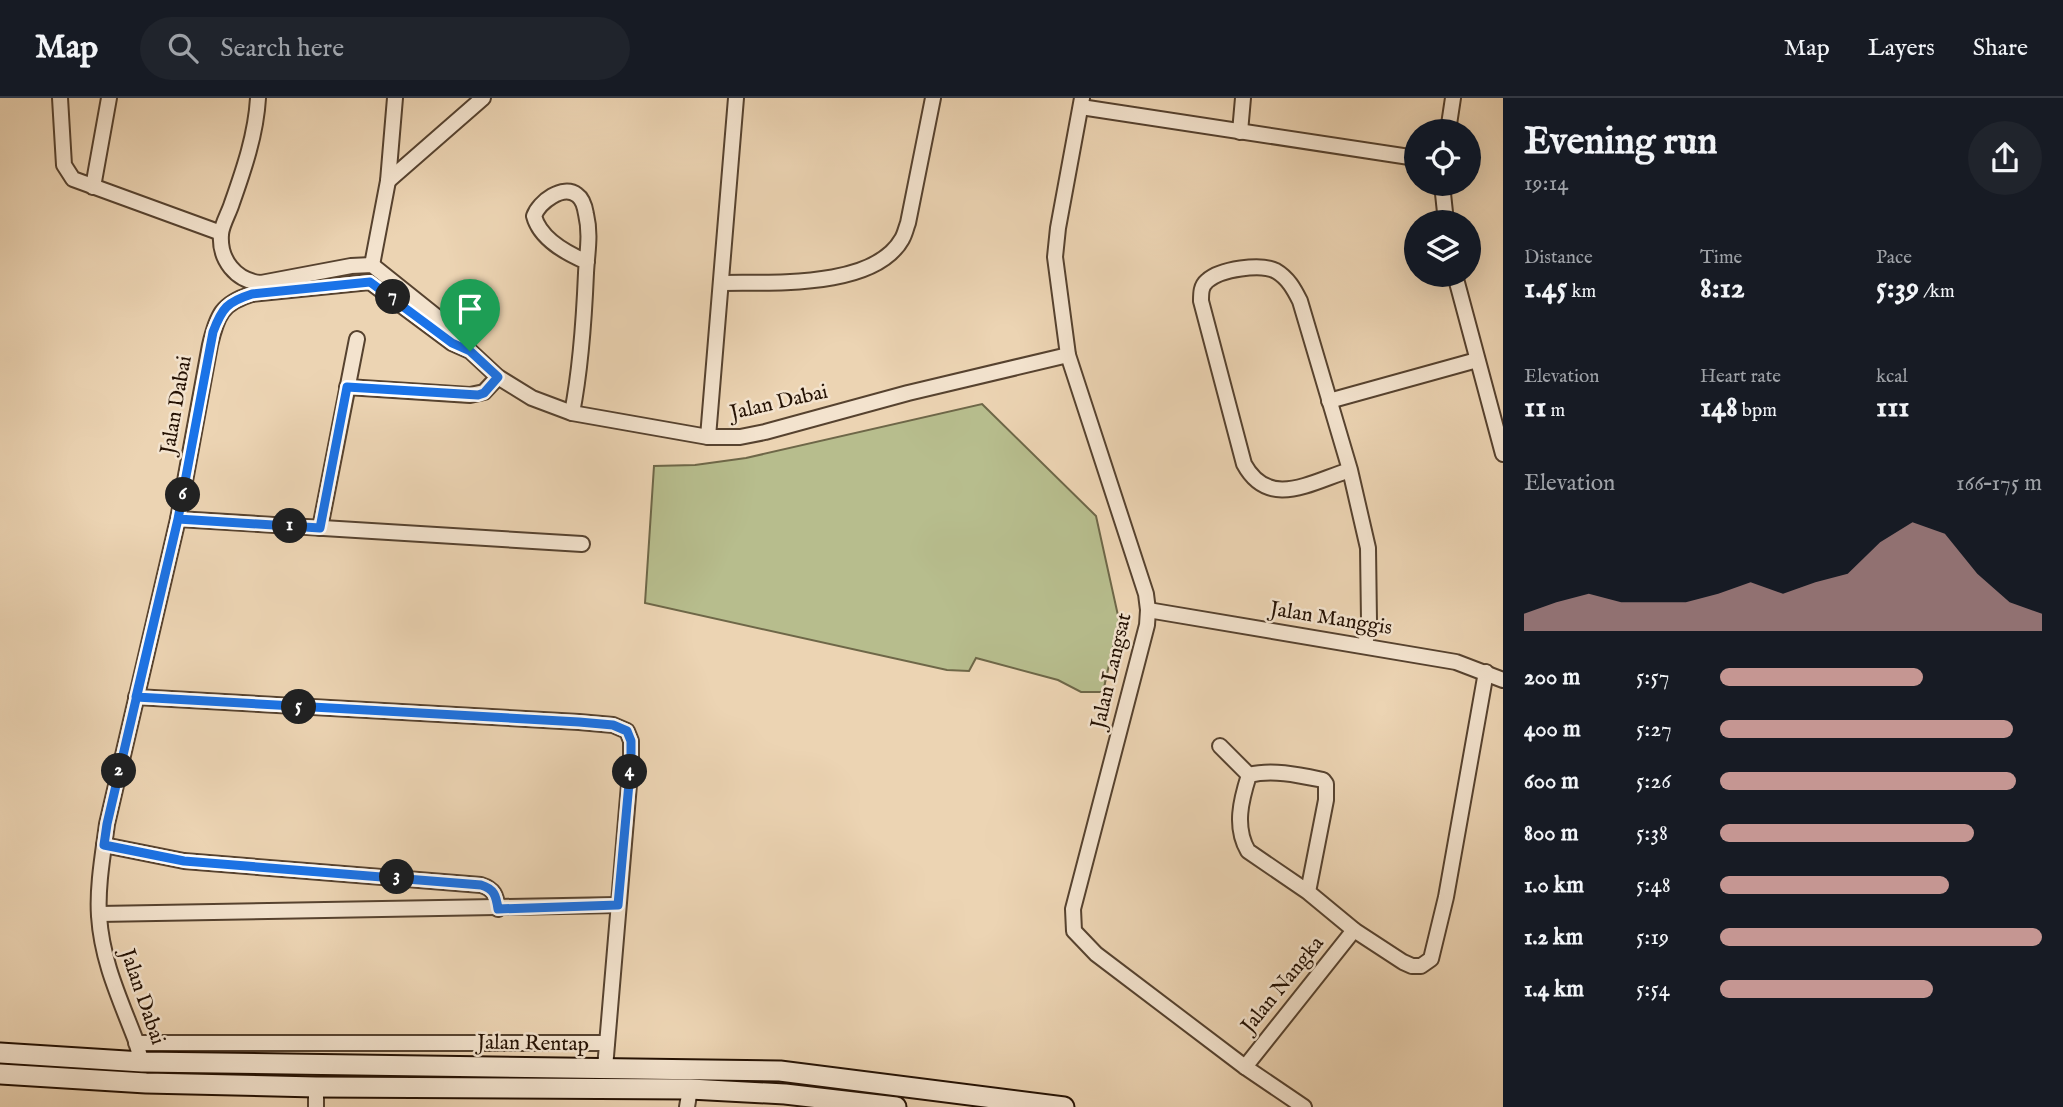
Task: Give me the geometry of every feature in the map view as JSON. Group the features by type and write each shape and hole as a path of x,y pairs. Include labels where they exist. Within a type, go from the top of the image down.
{"main road":[{"name":"Jalan Rentap","path":"0,1053 139,1052 605,1068 780,1071 1064,1107"},
{"name":"Jalan Rentap","path":"0,1074 146,1083 689,1098 785,1094 896,1107"}],"street":[{"path":"60,98 64,165 73,179 221,233"},
{"path":"93,187 109,98"},
{"path":"258,98 253,137 221,233 224,256 234,273 250,282 372,265 457,333 470,351"},
{"path":"372,265 388,181 395,98"},
{"path":"388,181 483,98"},
{"path":"708,437 736,98"},
{"path":"722,283 808,281 838,276 869,266 887,256 902,240 908,223 933,98"},
{"path":"1240,132 1243,98"},
{"path":"1450,119 1453,98"},
{"path":"1081,102 1240,132 1404,156"},
{"name":"Jalan Langsat","path":"1081,102 1055,257 1068,355 1146,594 1148,610 1147,625 1073,909 1074,931 1096,954 1245,1067 1304,1107"},
{"path":"572,413 583,343 590,248 587,216 577,195 568,192 549,197 542,202 534,216 540,228 561,249 587,262"},
{"path":"1350,470 1289,490 1277,491 1265,488 1251,477 1244,464 1201,301 1201,289 1208,280 1225,272 1261,267 1275,270 1287,279 1300,301 1350,470 1368,548 1369,621 1365,646"},
{"name":"Jalan Dabai","path":"139,1052 111,980 103,948 99,914 104,845 178,519 213,332 225,306 252,294 370,282 452,343 470,351 498,377 532,398 572,413 708,437 740,437 765,432 908,393 1068,355"},
{"path":"1458,287 1503,454"},
{"path":"320,528 356,339"},
{"path":"1329,401 1477,360"},
{"path":"347,387 470,395 484,393 498,377"},
{"path":"178,519 582,544"},
{"name":"Jalan Manggis","path":"1148,610 1456,662 1503,680"},
{"path":"1249,775 1240,814 1243,842 1254,856 1308,892 1354,930 1412,966 1420,966 1431,959 1446,897 1486,672"},
{"path":"136,697 579,722 613,725 627,731 631,741 631,761 605,1068"},
{"path":"1220,746 1249,775"},
{"path":"1249,775 1260,772 1277,773 1323,780 1326,784 1326,800 1308,892"},
{"path":"104,845 184,861 481,885 495,893 498,909"},
{"path":"99,914 618,905"},
{"name":"Jalan Nangka","path":"1245,1067 1354,930"},
{"path":"139,1052 607,1043"},
{"path":"316,1087 316,1107"}],"green space":[{"path":"982,404 1096,516 1119,620 1103,692 1081,692 1058,680 976,658 969,671 947,670 645,603 654,466 695,465 746,458"}],"route":[{"path":"470,351 452,343 370,282 252,294 225,306 218,317 210,345 178,519 157,608 136,697 579,722 613,725 627,731 631,741 631,761 618,905 498,909 495,893 481,885 184,861 104,845 107,824 136,697 178,519 320,528 347,387 478,395 484,393 498,377 470,351"}]}
